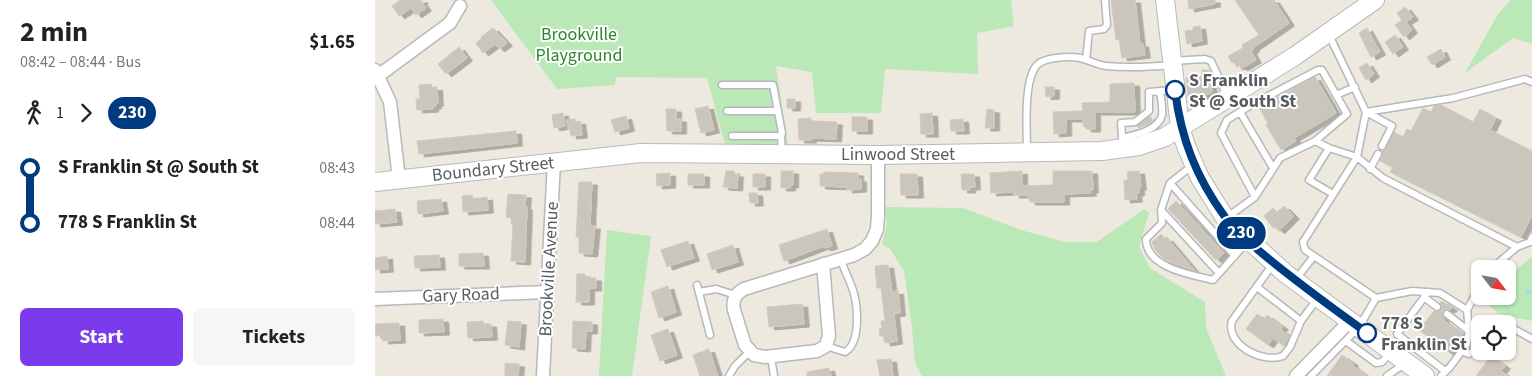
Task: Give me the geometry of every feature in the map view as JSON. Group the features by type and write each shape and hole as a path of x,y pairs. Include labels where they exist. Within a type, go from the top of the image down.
{"main road":[{"path":"1165,0 1171,63 1167,91 1186,146 1200,178 1225,218 1273,263 1417,371"},
{"name":"Linwood Street","path":"611,155 641,153 878,155 1027,152 1153,142 1228,98 1329,34 1375,0"},
{"name":"Boundary Street","path":"375,182 611,155"}],"street":[{"path":"399,179 390,102 377,73 450,22 460,6"},
{"path":"823,264 829,336 826,346 817,352 757,357 745,345 734,310 733,304 736,295 744,289 823,264 854,255 865,248 872,241 877,229 879,216 878,155"},
{"name":"Brookville Avenue","path":"543,376 554,162"},
{"name":"Gary Road","path":"375,300 548,292"},
{"path":"1296,376 1354,324"}],"lane":[{"path":"1086,60 1089,31 1104,28 1107,25 1105,0"},
{"path":"1329,34 1366,112 1357,157 1303,242 1305,250 1376,298"},
{"path":"1027,152 1027,94 1031,76 1037,65 1043,60 1063,57 1079,58 1103,66 1135,68 1205,59 1211,61 1228,98"},
{"path":"1225,218 1255,197 1280,158 1315,140 1347,114 1322,70 1318,70 1227,120 1221,133 1255,197"},
{"path":"1366,112 1453,98 1525,79 1532,82"},
{"path":"722,84 773,84 782,133 782,154"},
{"path":"1336,95 1355,87"},
{"path":"1167,91 1159,121 1145,133 1123,143 1121,123 1135,122 1149,111 1149,92 1167,91"},
{"path":"727,111 778,111"},
{"path":"1240,112 1273,168"},
{"path":"1366,112 1392,126 1382,146"},
{"path":"732,136 781,136"},
{"path":"1315,140 1329,148 1357,157 1383,178 1517,247"},
{"path":"1329,148 1309,180 1333,194"},
{"path":"1370,168 1377,154"},
{"path":"1194,164 1170,183 1162,223 1147,239 1148,249 1168,268 1213,280 1249,241"},
{"path":"1170,183 1189,210 1224,249 1235,256"},
{"path":"1165,212 1211,260 1219,273"},
{"path":"1502,260 1517,247 1530,242 1532,237"},
{"path":"1295,280 1314,256"},
{"path":"826,346 845,352 851,348 857,330 855,300 841,259"},
{"path":"1273,263 1237,313 1231,326 1232,333 1243,348 1252,354 1266,359 1283,356 1290,347 1301,321 1319,298"},
{"path":"697,285 710,335"},
{"path":"1257,286 1301,321"},
{"path":"699,292 716,289 736,295"},
{"path":"1311,376 1346,341 1354,324 1376,298 1412,291 1426,294 1440,293 1467,310"},
{"path":"1426,294 1437,307"},
{"path":"1426,294 1397,334 1443,373 1450,367 1467,344 1469,331 1467,310 1471,303"},
{"path":"1447,314 1469,331"},
{"path":"1516,330 1532,339"},
{"path":"1346,341 1376,363 1382,362 1391,351"},
{"path":"729,376 735,366 750,351"},
{"path":"1462,351 1469,354 1471,353"},
{"path":"771,357 774,376"},
{"path":"1387,376 1398,370 1417,371"}],"green space":[{"name":"Brookville Playground","path":"491,0 1011,0 1014,26 977,33 978,74 885,69 881,113 816,113 812,72 776,66 788,145 725,144 707,78 616,77 615,85 557,89"},
{"path":"1511,0 1532,0 1532,44 1513,38 1465,73 1498,14"},
{"path":"885,207 963,208 1021,230 1065,242 1097,242 1144,209 1149,213 1139,247 1150,268 1205,302 1206,328 1226,376 922,376 915,363 904,271 890,249 882,244 887,223"},
{"path":"607,230 651,236 632,376 599,376"},
{"path":"1532,257 1532,321 1516,318 1516,315 1499,314 1489,305 1516,305 1517,269"}],"building":[{"path":"400,0 423,0 421,1 426,8 416,15 411,8 399,16 392,6"},
{"path":"1111,0 1135,0 1140,44 1143,44 1145,55 1122,58 1119,39 1116,40"},
{"path":"1188,0 1215,0 1215,4 1189,9"},
{"path":"1235,0 1274,0 1289,23 1253,48 1251,51 1256,60 1242,68 1240,66 1237,67 1234,62 1232,63 1228,56 1243,48 1242,45 1259,35"},
{"path":"1405,7 1413,17 1406,22 1412,30 1404,37 1395,25 1402,20 1397,13"},
{"path":"1200,26 1202,41 1187,44 1185,31 1193,30 1193,27"},
{"path":"493,28 507,43 499,49 495,44 483,53 476,43"},
{"path":"1367,28 1380,52 1371,57 1359,33"},
{"path":"1395,35 1403,47 1393,54 1385,42"},
{"path":"459,47 467,58 446,74 438,64"},
{"path":"1441,49 1445,57 1432,65 1427,57"},
{"path":"1367,63 1374,74 1366,80 1359,68"},
{"path":"1202,70 1209,70 1212,92 1192,99 1188,96 1186,78 1202,76"},
{"path":"1315,77 1336,113 1294,138 1296,141 1281,150 1266,125 1268,124 1259,107"},
{"path":"1134,83 1135,112 1095,112 1095,129 1086,129 1083,126 1083,119 1066,119 1066,133 1054,134 1053,112 1083,111 1082,103 1110,102 1110,84"},
{"path":"431,84 432,88 437,87 438,103 436,103 436,106 433,106 433,109 417,110 416,99 420,99 419,85"},
{"path":"1045,87 1054,87 1054,96 1046,97"},
{"path":"787,99 795,99 795,108 787,108"},
{"path":"1441,105 1473,122 1480,109 1496,118 1490,130 1532,151 1532,215 1521,237 1390,172 1393,167 1380,161 1383,154 1382,151 1386,148 1394,132 1403,137 1407,129 1411,131 1423,108 1431,112 1434,106"},
{"path":"708,106 714,130 701,133 695,109"},
{"path":"666,109 676,109 676,119 681,119 681,131 667,131"},
{"path":"987,109 994,110 994,128 985,128"},
{"path":"563,113 565,126 554,128 552,115"},
{"path":"932,113 933,134 921,134 920,114"},
{"path":"626,116 629,128 615,132 611,120"},
{"path":"1150,116 1153,121 1139,128 1137,126"},
{"path":"852,117 867,117 867,131 852,131"},
{"path":"811,118 811,121 837,122 836,139 811,138 811,140 799,140 798,119"},
{"path":"575,119 575,122 580,121 582,135 571,136 567,120"},
{"path":"963,119 964,131 951,131 950,120"},
{"path":"516,131 517,143 419,154 417,141"},
{"path":"726,171 734,171 734,174 738,174 737,188 723,187"},
{"path":"781,171 793,171 793,185 790,185 790,188 781,188"},
{"path":"1022,171 1022,186 1053,185 1053,171 1092,171 1093,190 1090,190 1091,193 1064,194 1064,202 1030,202 1028,195 1014,195 1014,192 991,193 990,173"},
{"path":"1139,171 1141,187 1139,187 1139,193 1136,193 1137,199 1125,200 1124,180 1128,180 1127,172"},
{"path":"824,172 858,173 858,179 861,179 861,189 847,190 847,187 820,186 820,174"},
{"path":"670,173 670,185 657,186 656,174"},
{"path":"688,174 704,174 704,185 688,185"},
{"path":"753,174 765,174 765,187 753,187"},
{"path":"900,174 917,174 918,195 901,195"},
{"path":"961,174 974,174 975,187 970,187 970,190 962,190"},
{"path":"579,182 592,182 590,226 595,226 592,254 579,253 579,237 576,237"},
{"path":"749,193 757,193 758,203 750,203"},
{"path":"508,194 526,195 525,262 511,261 513,225 511,224 512,218 506,217"},
{"path":"472,195 473,199 487,197 488,210 463,212 462,196"},
{"path":"441,199 443,211 418,214 417,201"},
{"path":"1176,201 1224,253 1216,260 1168,209"},
{"path":"1284,206 1294,216 1279,231 1275,227 1273,228 1264,216 1273,208 1277,212"},
{"path":"395,209 397,222 375,224 375,211"},
{"path":"827,229 832,246 825,248 824,246 784,261 779,245"},
{"path":"1161,234 1165,239 1167,238 1195,271 1164,259 1155,250 1152,242"},
{"path":"688,241 694,258 667,267 661,250"},
{"path":"733,245 738,262 712,270 707,254"},
{"path":"483,253 484,266 459,266 459,254"},
{"path":"439,255 440,267 415,268 414,256"},
{"path":"387,256 388,269 375,270 375,258"},
{"path":"888,265 892,292 898,291 900,313 894,314 897,341 885,343 883,336 880,336 879,329 882,328 881,321 885,321 881,288 877,288 875,266"},
{"path":"577,274 585,274 585,278 596,278 596,288 589,288 589,302 576,302"},
{"path":"668,286 676,312 659,318 651,292"},
{"path":"1442,301 1452,308 1443,311 1443,320 1462,334 1448,352 1419,330 1434,311 1438,312 1441,310 1442,306 1440,303"},
{"path":"802,304 804,324 769,327 767,307"},
{"path":"1257,314 1264,319 1267,315 1283,327 1280,329 1289,336 1284,346 1273,338 1268,345 1246,329"},
{"path":"443,319 444,332 419,333 419,320"},
{"path":"483,321 483,324 491,324 492,337 468,338 467,322"},
{"path":"508,321 521,322 519,347 505,345"},
{"path":"573,321 592,322 592,331 586,331 585,349 572,348"},
{"path":"399,323 400,340 383,341 383,335 376,336 375,324"},
{"path":"668,329 677,355 660,361 651,335"},
{"path":"709,349 718,376 700,376 693,355"},
{"path":"1342,355 1353,363 1352,365 1367,376 1327,376"},
{"path":"891,359 893,376 880,376 877,360"},
{"path":"1488,360 1497,360 1505,366 1501,371 1508,376 1476,376"},
{"path":"505,363 519,364 518,376 505,376"},
{"path":"829,368 831,376 807,376 807,372"}],"waterway":[{"path":"1527,293 1532,291"}],"bus line":[{"name":"230","path":"1175,90 1180,127 1186,146 1200,178 1225,218 1286,274 1367,333"}],"place":[{"name":"S Franklin St @ South St","path":"1175,90"},
{"name":"778 S Franklin St","path":"1367,333"}]}
